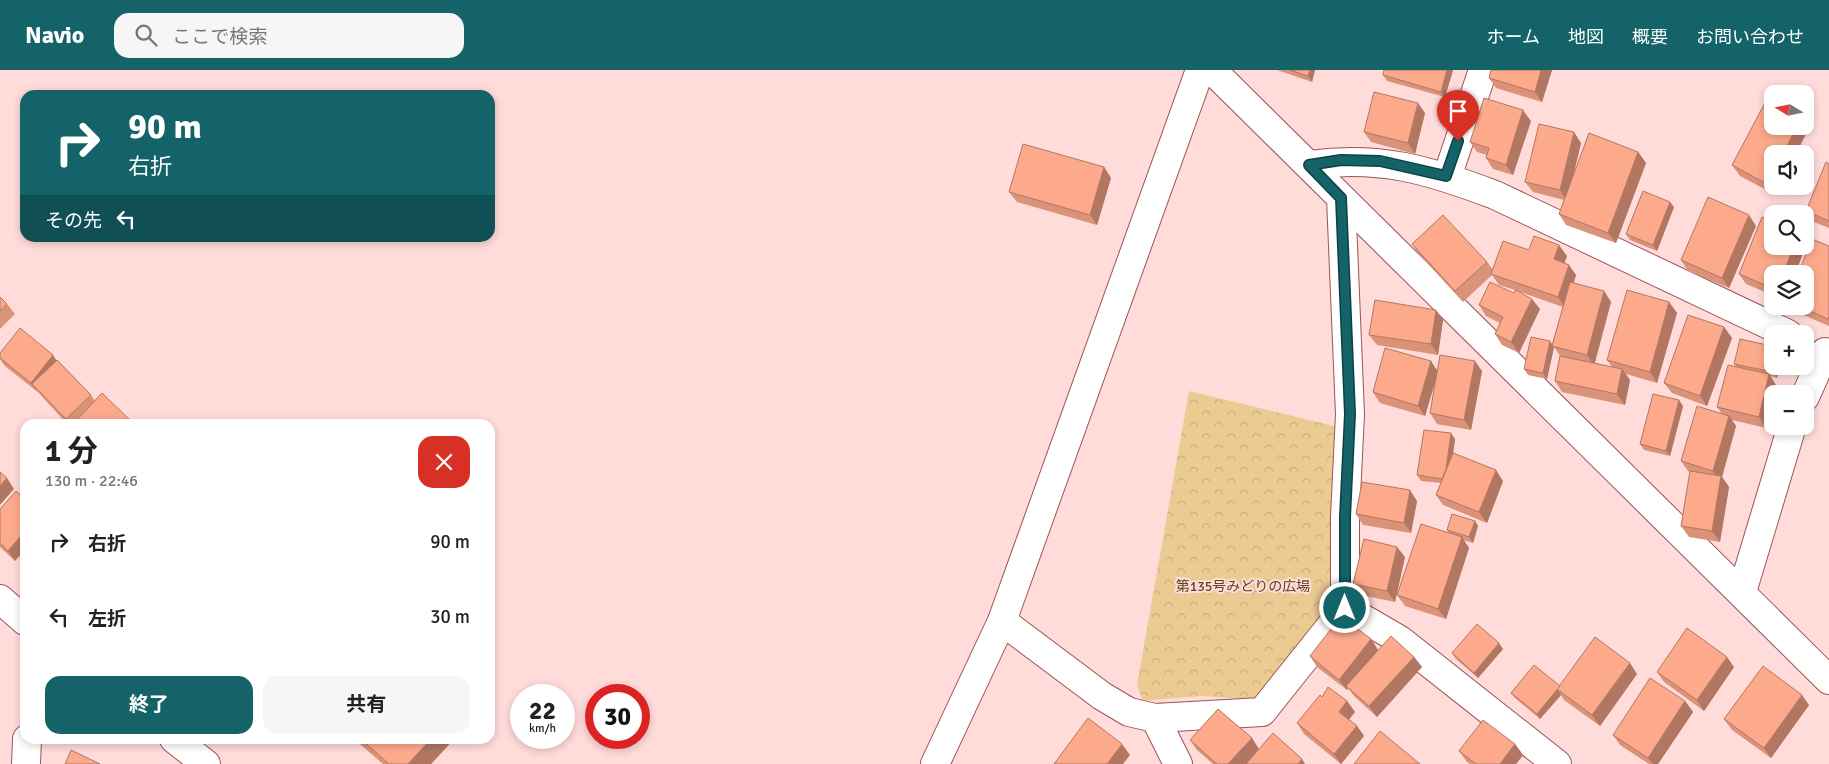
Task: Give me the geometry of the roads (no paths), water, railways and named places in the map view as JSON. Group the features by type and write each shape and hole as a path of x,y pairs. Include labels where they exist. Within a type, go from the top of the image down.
{"street":[{"path":"935,764 1002,621 1200,70"},
{"path":"1212,70 1829,680"},
{"path":"1446,176 1483,70"},
{"path":"1309,165 1341,160 1380,161 1446,176 1495,194 1769,325"},
{"path":"1002,621 1102,696 1129,712 1155,718 1262,712 1345,608 1345,517 1350,414 1341,198"},
{"path":"1809,385 1820,349"},
{"path":"1742,592 1789,435"},
{"path":"0,599 20,617"},
{"path":"1345,608 1400,640 1558,764"},
{"path":"1155,718 1178,764"},
{"path":"26,764 27,744"},
{"path":"180,744 206,764"}],"park label":[{"name":"第135号みどりの広場","path":"1243,586"}]}
